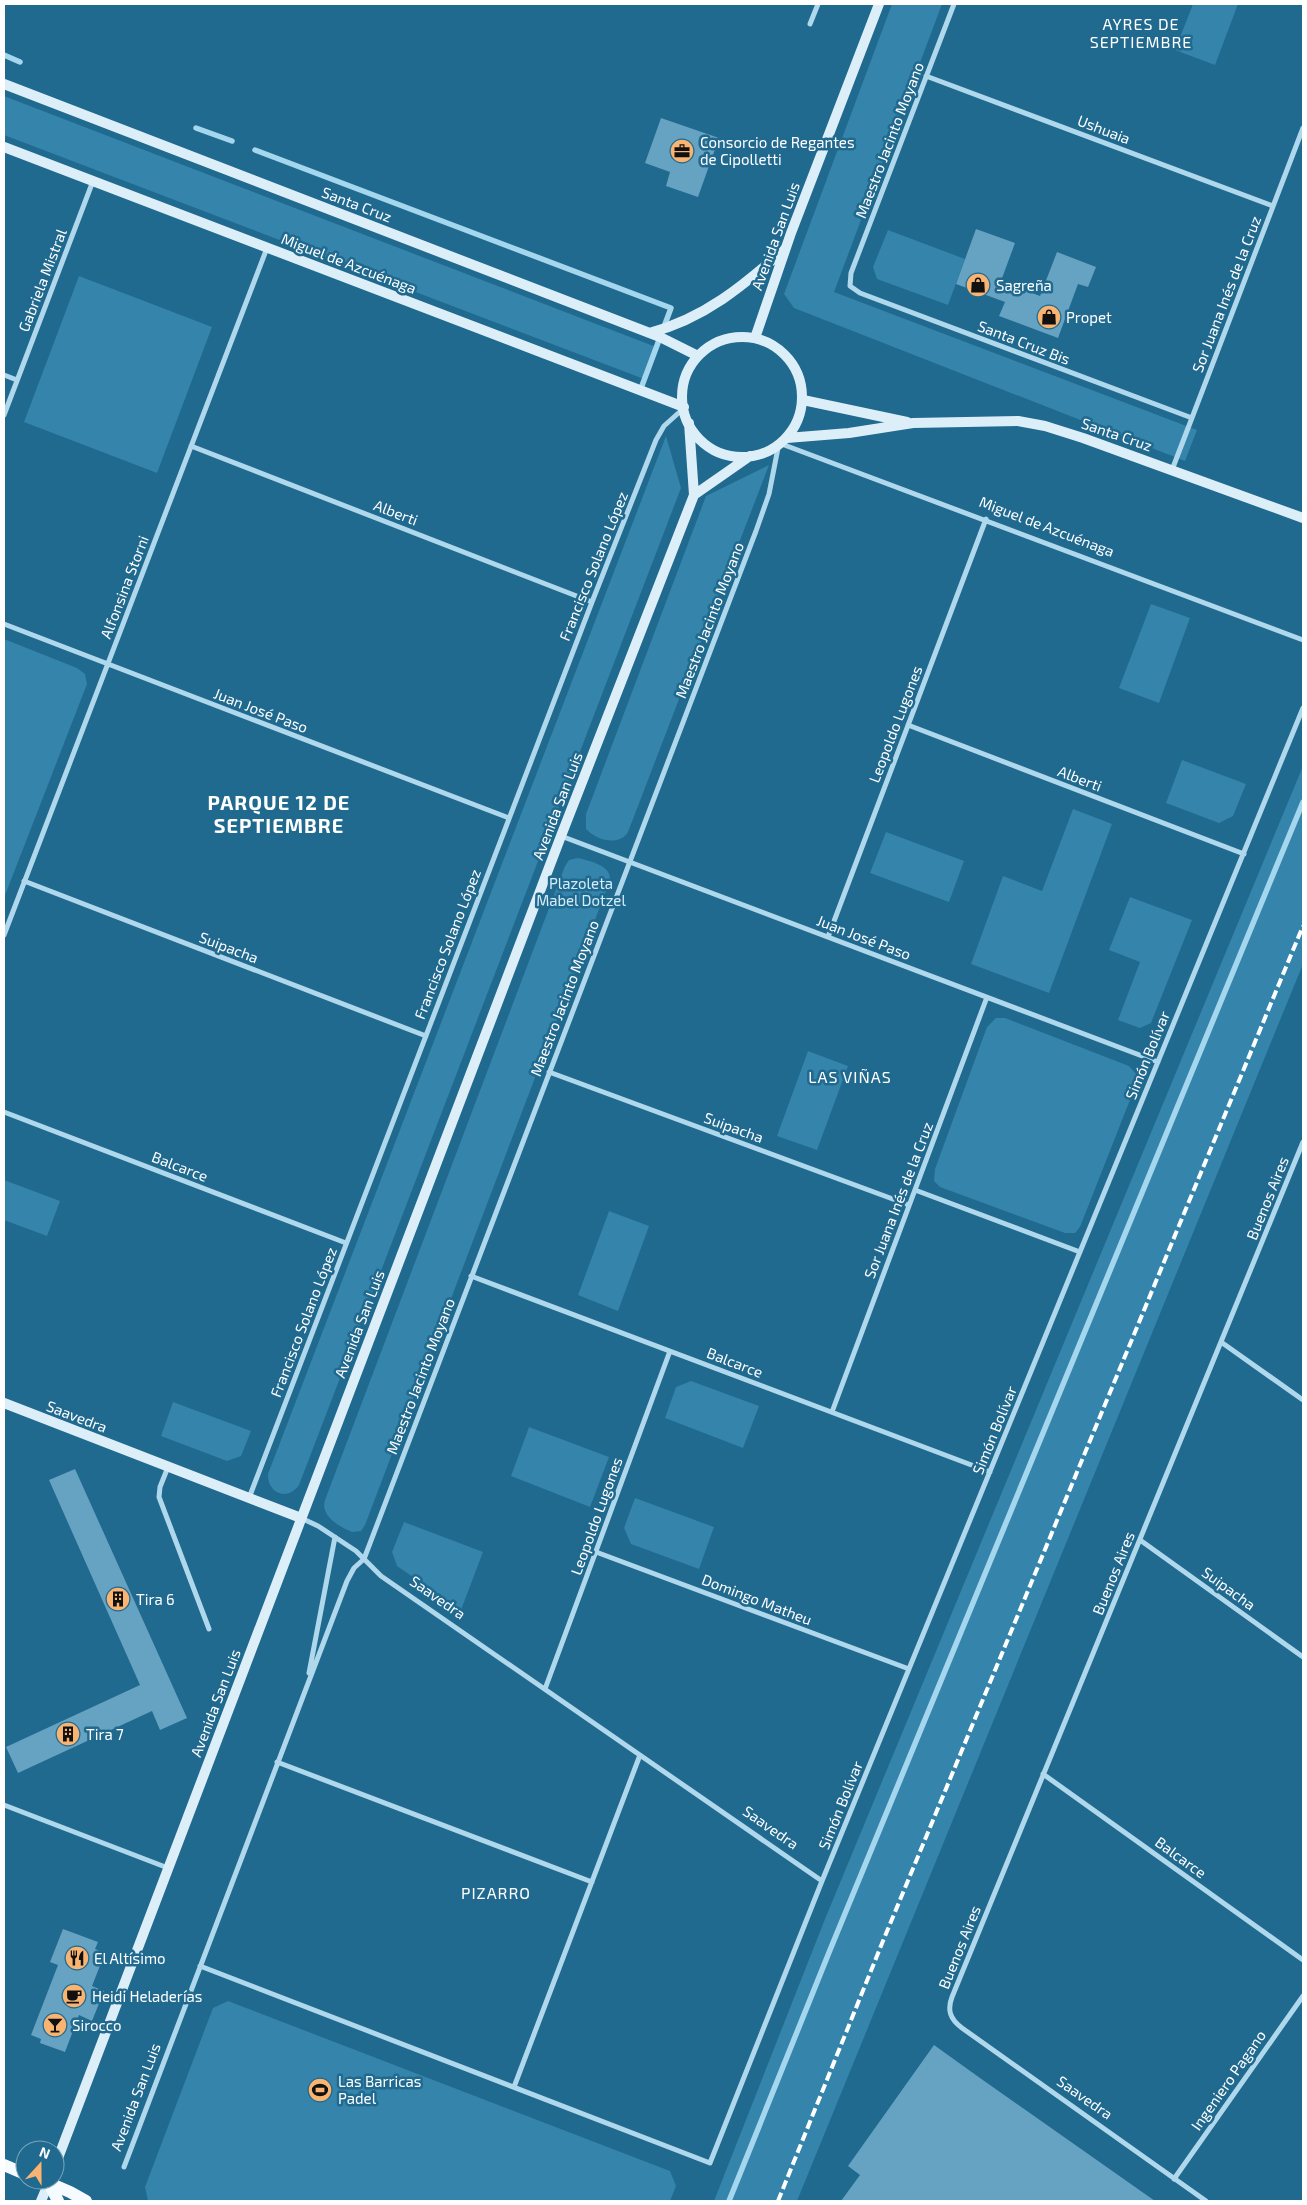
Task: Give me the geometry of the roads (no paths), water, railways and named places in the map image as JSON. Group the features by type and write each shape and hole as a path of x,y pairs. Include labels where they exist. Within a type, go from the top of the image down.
{"main road":[{"name":"Avenida San Luis","path":"755,338 786,248 879,4"},
{"name":"Santa Cruz","path":"4,84 649,333 698,356"},
{"name":"Miguel de Azcuénaga","path":"4,147 684,407"},
{"path":"649,333 678,325 718,304 786,248"},
{"name":"Avenida San Luis","path":"65,2140 561,836 694,495 689,423 682,394 687,374 698,356 714,344 734,338 755,338 775,346 790,360 800,379 803,400 798,420 783,440 770,450 750,456 730,456 710,448 695,433 689,423"},
{"name":"Santa Cruz","path":"803,400 913,423"},
{"name":"Santa Cruz","path":"783,440 849,434 913,423 1018,421 1045,426 1303,518"},
{"name":"Avenida San Luis","path":"694,495 750,456"},
{"name":"Saavedra","path":"4,1404 301,1518"},
{"path":"52,2190 58,2201"},
{"path":"65,2190 86,2201"}],"street":[{"path":"810,24 818,4"},
{"name":"Maestro Jacinto Moyano","path":"850,286 851,273 954,4"},
{"name":"Ushuaia","path":"926,76 1273,206"},
{"name":"Sor Juana Inés de la Cruz","path":"1172,470 1303,128"},
{"name":"Gabriela Mistral","path":"4,415 93,181"},
{"name":"Alfonsina Storni","path":"4,935 267,248"},
{"name":"Santa Cruz Bis","path":"850,286 860,293 1192,418"},
{"path":"4,375 17,380"},
{"name":"Francisco Solano López","path":"249,1498 592,602 656,440 664,426 684,407"},
{"name":"Maestro Jacinto Moyano","path":"364,1559 759,522 769,494 783,440"},
{"name":"Miguel de Azcuénaga","path":"783,440 1303,640"},
{"name":"Alberti","path":"191,446 592,602"},
{"name":"Leopoldo Lugones","path":"828,937 986,519"},
{"name":"Juan José Paso","path":"4,624 509,818"},
{"name":"Simón Bolívar","path":"514,2087 710,2163 822,1881 1303,708"},
{"name":"Alberti","path":"908,725 1244,854"},
{"name":"Juan José Paso","path":"561,836 1158,1062"},
{"name":"Suipacha","path":"24,881 426,1036"},
{"name":"Sor Juana Inés de la Cruz","path":"832,1412 987,997"},
{"name":"Suipacha","path":"549,1072 909,1205"},
{"name":"Balcarce","path":"4,1112 346,1243"},
{"name":"Buenos Aires","path":"950,2014 952,1996 1303,1142"},
{"path":"915,1190 1080,1252"},
{"name":"Balcarce","path":"471,1276 990,1472"},
{"path":"1221,1342 1303,1400"},
{"name":"Leopoldo Lugones","path":"545,1689 670,1351"},
{"path":"168,1467 160,1487 159,1497 209,1629"},
{"name":"Saavedra","path":"301,1518 335,1537 364,1559 381,1576 822,1881"},
{"name":"Avenida San Luis","path":"300,1702 308,1675 335,1537"},
{"name":"Suipacha","path":"1140,1540 1303,1657"},
{"name":"Domingo Matheu","path":"596,1552 909,1669"},
{"name":"Avenida San Luis","path":"124,2167 349,1576 354,1568 364,1559"},
{"path":"200,1966 514,2087 640,1755"},
{"path":"277,1762 592,1882"},
{"name":"Balcarce","path":"1044,1774 1303,1960"},
{"path":"4,1805 168,1868"},
{"name":"Ingeniero Pagano","path":"1174,2178 1303,1996"},
{"name":"Saavedra","path":"950,2014 962,2028 1206,2201"}],"waterway":[{"path":"4,55 20,62"},
{"path":"196,128 232,141"},
{"path":"255,150 671,308 640,391"},
{"path":"729,2201 830,1950 1303,802"}],"railway":[{"path":"778,2201 883,1941 1303,926"}],"place":[{"name":"Consorcio de Regantes de Cipolletti","path":"682,151"},
{"name":"Sagreña","path":"978,285"},
{"name":"Propet","path":"1049,317"},
{"name":"Tira 6","path":"118,1599"},
{"name":"Tira 7","path":"68,1734"},
{"name":"El Altísimo","path":"77,1958"},
{"name":"Heidi Heladerías","path":"74,1996"},
{"name":"Sirocco","path":"55,2025"},
{"name":"Las Barricas Padel","path":"320,2090"}],"district":[{"name":"AYRES DE SEPTIEMBRE","path":"1141,32"},
{"name":"PARQUE 12 DE SEPTIEMBRE","path":"279,814"},
{"name":"LAS VIÑAS","path":"850,1076"},
{"name":"PIZARRO","path":"496,1892"}],"park label":[{"name":"Plazoleta Mabel Dotzel","path":"581,892"}]}
